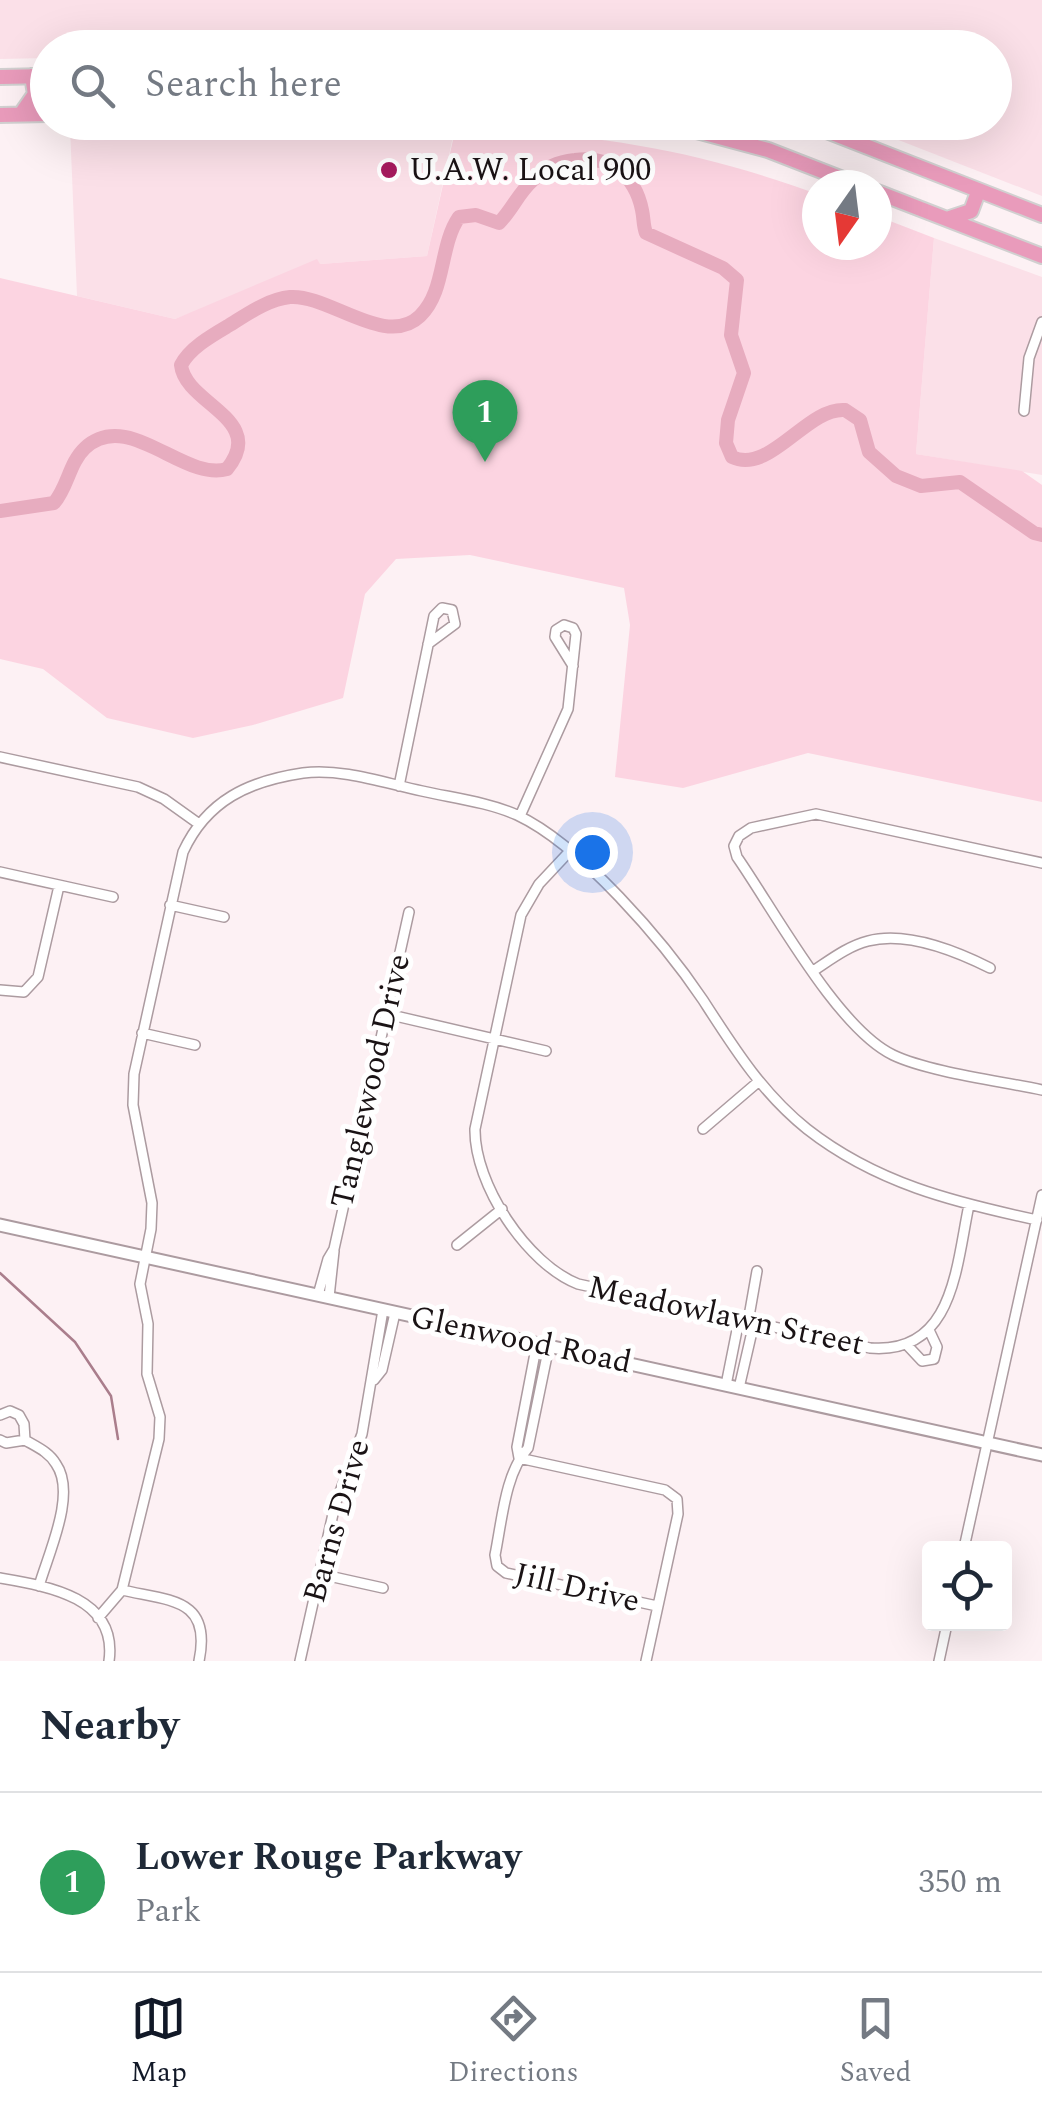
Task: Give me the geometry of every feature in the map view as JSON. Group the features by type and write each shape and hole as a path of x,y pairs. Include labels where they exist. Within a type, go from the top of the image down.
{"main road":[{"path":"0,78 30,76"},
{"path":"21,114 30,101"},
{"path":"0,115 30,114"},
{"path":"735,140 819,170"},
{"path":"849,140 1042,216"},
{"path":"946,219 971,211 978,192"},
{"path":"892,198 1042,256"}],"street":[{"path":"1024,410 1029,358 1042,322"},
{"path":"399,786 428,644"},
{"path":"520,816 567,715 573,666"},
{"path":"0,757 138,787 164,798 199,824"},
{"path":"98,1618 122,1590 160,1417 146,1361 148,1324 140,1284 152,1203 132,1095 142,1033 183,852 199,824 237,791 284,776 331,772 520,816 569,852 661,943 758,1082 803,1126 852,1161 911,1188 1036,1220"},
{"path":"1042,862 816,814 752,828 735,842 737,857 813,971 862,1032 891,1054 910,1061 1042,1090"},
{"name":"Meadowlawn Street","path":"569,852 539,884 522,916 477,1117 475,1142 482,1172 536,1257 566,1280 870,1348 908,1344 929,1330 948,1302 969,1205"},
{"path":"0,872 113,897"},
{"path":"0,990 24,992 38,978 59,886"},
{"path":"170,905 224,918"},
{"name":"Tanglewood Drive","path":"323,1296 328,1259 334,1249 408,912"},
{"path":"813,971 853,946 887,938 943,949 990,968"},
{"path":"387,1014 546,1051"},
{"path":"142,1033 196,1044"},
{"path":"703,1129 758,1082"},
{"path":"965,1541 1042,1195"},
{"path":"457,1245 502,1208"},
{"name":"Glenwood Road","path":"0,1224 1042,1456"},
{"path":"732,1386 757,1271"},
{"name":"Barns Drive","path":"300,1661 335,1505 360,1444 374,1380 371,1367 389,1312"},
{"path":"908,1344 922,1361 934,1360 937,1347 929,1330"},
{"path":"543,1345 517,1447 519,1458 665,1490 678,1499 646,1661"},
{"path":"0,1414 19,1415 25,1440"},
{"path":"0,1440 25,1440 54,1460 64,1486 59,1520 38,1586"},
{"name":"Jill Drive","path":"519,1458 495,1555 498,1568 506,1573 657,1606"},
{"path":"320,1574 383,1588"},
{"path":"0,1578 76,1596 108,1634 110,1661"},
{"path":"122,1590 180,1603 199,1619 203,1632 199,1661"},
{"path":"939,1661 945,1631"}],"shaded area":[{"path":"0,0 1042,0 1042,196 899,140 1012,140 1012,30 30,30 30,58 0,59"},
{"path":"71,140 452,140 427,256 320,264 175,319 77,296"},
{"path":"453,140 601,140 682,154 771,178 802,189 802,260 892,260 892,222 934,238 916,454 1022,471 1042,485 1042,802 808,753 683,788 615,777 630,625 624,588 470,555 396,559 365,594 343,698 253,725 193,738 107,718 43,669 0,659 0,278 175,319 317,259 320,264 427,256"},
{"path":"934,238 1042,277 1042,475 916,454"}],"waterway":[{"path":"0,511 54,503 80,454 102,438 137,440 193,466 227,469 237,452 238,437 232,424 186,379 181,365 195,348 258,308 290,297 322,303 374,324 406,325 420,316 434,294 448,241 459,217 476,215 499,223 543,172 563,162 587,159 609,164 627,177 639,198 646,233 723,268 737,280 731,335 744,373 728,420 726,443 732,457 760,457 817,419 845,410 860,420 869,452 896,476 921,486 960,482 1042,535"},
{"path":"0,1273 75,1342 111,1396 118,1439"}],"place":[{"name":"U.A.W. Local 900","path":"389,170"},
{"name":"Lower Rouge Parkway","path":"485,462"}]}
